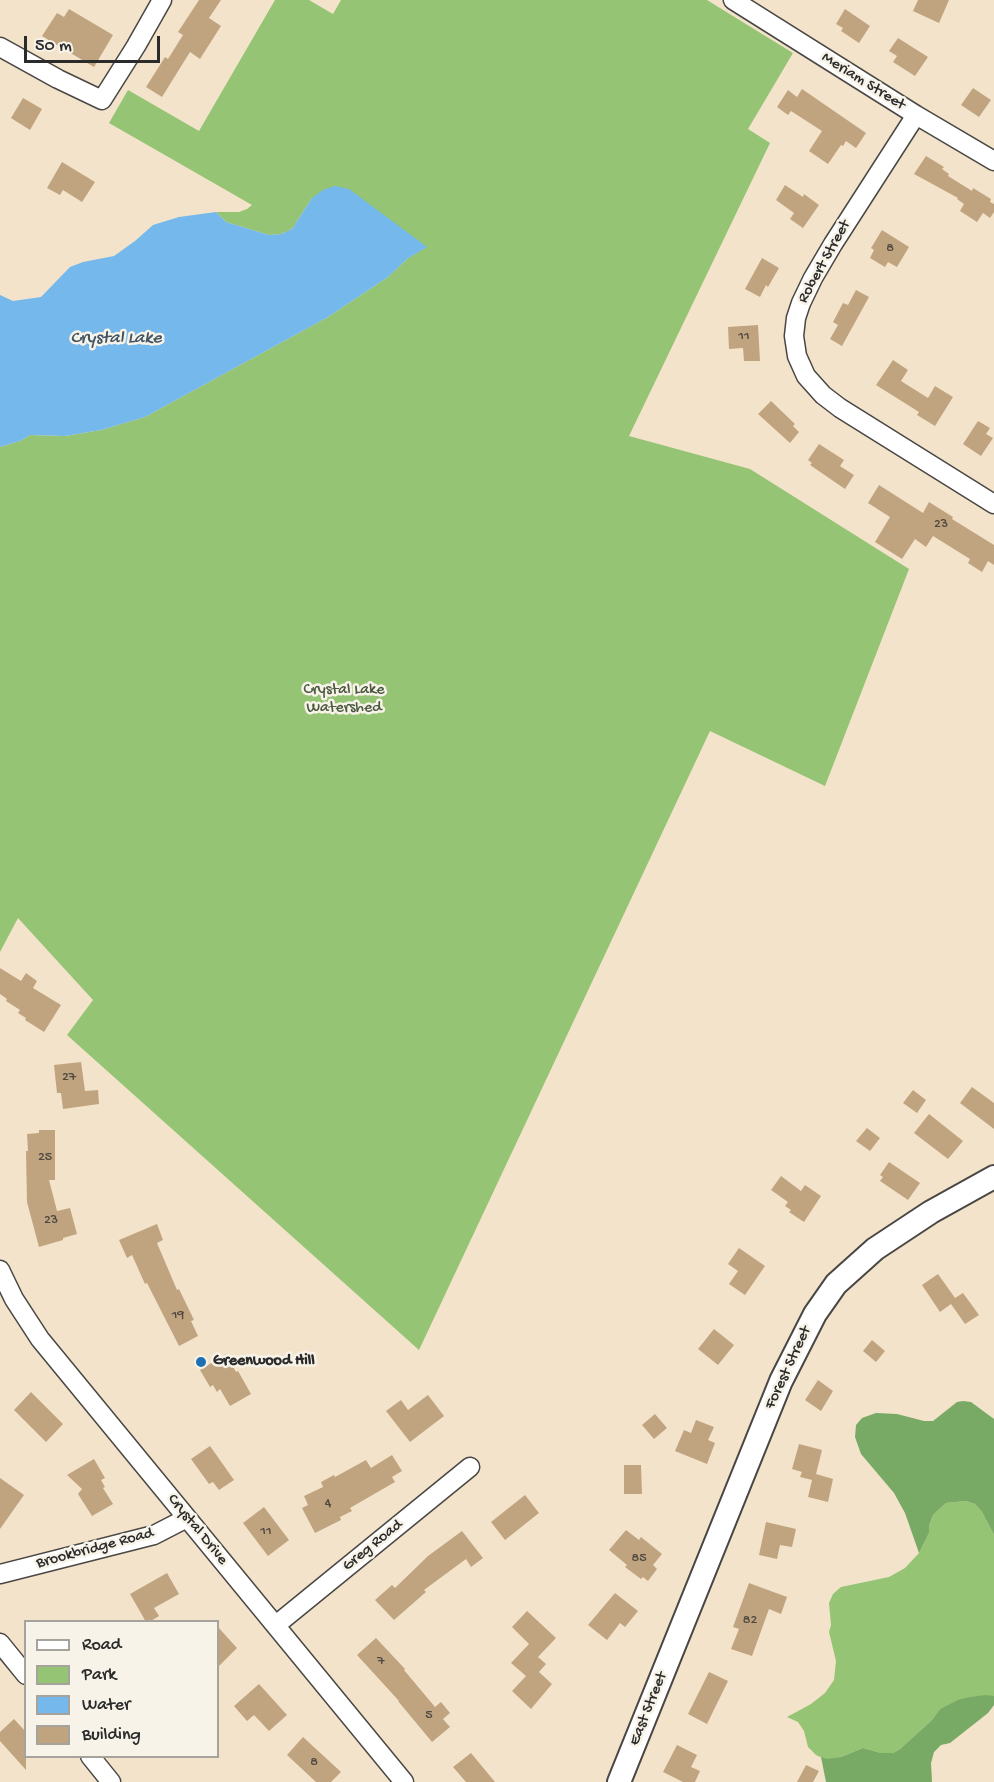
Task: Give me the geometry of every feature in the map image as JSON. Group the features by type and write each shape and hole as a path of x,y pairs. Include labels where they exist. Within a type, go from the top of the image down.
{"main road":[{"name":"Forest Street","path":"678,1636 781,1381 824,1299 843,1277 875,1249 931,1212 994,1177"},
{"name":"East Street","path":"619,1782 678,1636"}],"street":[{"path":"0,47 102,100 162,0"},
{"name":"Meriam Street","path":"733,0 916,115 994,161"},
{"name":"Robert Street","path":"916,115 813,278 796,318 794,336 797,356 806,376 823,395 994,504"},
{"name":"Crystal Drive","path":"0,1270 18,1305 40,1339 404,1782"},
{"name":"Greg Road","path":"276,1625 470,1467"},
{"name":"Brookbridge Road","path":"0,1574 154,1535 187,1518"},
{"path":"0,1643 24,1673"},
{"path":"91,1758 109,1782"}],"green space":[{"name":"Crystal Lake Watershed","path":"275,0 309,0 333,14 341,0 707,0 793,53 748,129 770,143 629,436 750,469 909,569 825,786 710,731 419,1350 67,1035 93,1000 18,918 0,952 0,447 20,441 30,435 65,436 101,430 145,417 328,317 388,277 407,259 426,247 312,198 292,229 281,234 269,235 226,222 216,212 239,212 252,205 109,123 128,90 199,131"},
{"path":"957,1402 971,1402 994,1419 994,1535 975,1504 966,1501 946,1503 933,1515 929,1533 919,1553 905,1513 894,1493 861,1454 855,1437 856,1425 862,1418 876,1413 897,1414 933,1421"},
{"path":"966,1501 975,1504 982,1512 994,1535 994,1696 969,1697 940,1709 932,1720 893,1753 881,1753 863,1748 827,1760 816,1755 808,1747 804,1731 798,1722 787,1717 811,1704 825,1693 834,1680 836,1661 829,1632 831,1625 829,1603 833,1594 841,1587 889,1577 905,1568 919,1553 929,1533 933,1515 946,1503"},
{"path":"986,1695 994,1696 994,1705 988,1713 950,1743 941,1745 934,1752 931,1763 932,1782 826,1782 821,1757 827,1759 841,1757 863,1748 881,1753 893,1753 932,1720 940,1709 958,1700"}],"water":[{"name":"Crystal Lake","path":"335,186 349,189 427,247 407,259 388,277 328,317 145,417 101,430 65,436 30,435 20,441 0,447 0,295 13,301 41,297 70,267 114,256 153,225 179,217 216,212 226,222 269,235 281,234 292,229 312,198 323,190"}],"building":[{"path":"199,0 221,0 209,18 221,26 200,59 190,52 162,97 146,87 165,57 168,59 183,35 178,32"},
{"path":"918,0 949,0 939,23 913,11"},
{"path":"69,9 113,35 94,67 42,36 57,13 64,17"},
{"path":"845,9 870,26 859,43 841,31 843,28 836,24"},
{"path":"898,38 928,57 915,76 893,62 897,56 889,51"},
{"path":"973,88 991,100 979,117 961,105"},
{"path":"802,89 866,133 856,148 846,141 828,164 809,151 822,131 791,111 788,115 777,107 788,90 797,97"},
{"path":"23,98 42,109 30,130 11,118"},
{"path":"926,156 944,167 942,169 949,174 948,176 972,191 973,188 991,199 994,212 990,218 983,213 977,222 960,211 964,204 958,198 914,174"},
{"path":"62,162 95,182 82,202 63,190 60,195 47,188"},
{"path":"785,185 803,197 804,194 819,205 803,228 790,219 794,213 776,200"},
{"path":"882,230 909,247 897,267 888,262 885,267 870,258 874,250 871,248"},
{"path":"762,258 779,268 760,297 745,289"},
{"path":"856,290 869,297 842,346 830,339 838,325 833,322 843,303 848,305"},
{"path":"758,325 760,361 744,361 743,348 729,349 728,327"},
{"path":"893,360 908,370 901,381 928,398 935,386 953,397 935,426 917,415 919,412 876,385"},
{"path":"771,401 795,424 793,426 799,432 790,443 758,414"},
{"path":"978,421 990,428 986,434 993,438 981,456 963,444"},
{"path":"819,444 844,460 840,466 854,475 845,489 810,465 812,463 808,460"},
{"path":"879,485 923,513 929,502 994,545 994,565 988,561 982,572 968,563 970,559 933,536 926,547 915,539 902,559 875,542 890,517 868,503"},
{"path":"0,968 21,981 26,973 37,981 33,988 61,1005 44,1032 25,1020 26,1018 18,1013 20,1010 0,994"},
{"path":"81,1062 85,1091 98,1090 99,1104 63,1109 61,1093 57,1093 54,1065"},
{"path":"972,1087 994,1103 994,1129 960,1103"},
{"path":"913,1090 926,1100 917,1113 903,1103"},
{"path":"929,1114 963,1141 948,1159 914,1133"},
{"path":"867,1128 880,1138 870,1151 856,1141"},
{"path":"39,1130 55,1130 55,1180 49,1180 57,1211 70,1208 77,1234 39,1247 27,1202 26,1151 28,1151 27,1134 39,1133"},
{"path":"889,1162 920,1183 908,1200 880,1181 883,1177 880,1175"},
{"path":"781,1176 801,1191 805,1185 821,1196 804,1222 789,1212 791,1210 785,1206 788,1202 771,1190"},
{"path":"157,1224 163,1240 157,1243 177,1290 179,1289 194,1320 191,1321 198,1336 179,1346 132,1255 127,1258 119,1240"},
{"path":"739,1248 765,1266 745,1295 729,1284 738,1271 728,1264"},
{"path":"938,1274 955,1298 963,1293 979,1315 965,1324 951,1304 940,1312 922,1285"},
{"path":"714,1329 734,1345 718,1365 698,1349"},
{"path":"872,1340 885,1351 876,1362 863,1351"},
{"path":"226,1354 251,1394 230,1406 220,1389 217,1392 213,1385 210,1387 200,1370"},
{"path":"818,1380 833,1391 821,1411 805,1400"},
{"path":"31,1392 63,1424 46,1442 14,1410"},
{"path":"428,1395 444,1416 410,1442 386,1411 401,1400 408,1410"},
{"path":"655,1414 667,1428 654,1439 642,1425"},
{"path":"696,1420 714,1427 708,1440 715,1443 707,1464 675,1451 684,1430 691,1433"},
{"path":"799,1444 822,1450 816,1474 833,1479 828,1502 808,1497 812,1480 800,1477 802,1472 792,1469"},
{"path":"210,1446 234,1480 219,1490 213,1482 209,1484 191,1459"},
{"path":"392,1455 402,1471 392,1477 395,1482 350,1508 352,1511 340,1517 341,1520 315,1533 302,1508 308,1505 304,1496 323,1487 321,1482 366,1460 371,1468"},
{"path":"94,1459 105,1478 101,1480 105,1487 103,1488 113,1504 92,1516 78,1494 82,1489 67,1475"},
{"path":"624,1465 641,1465 642,1494 624,1494"},
{"path":"0,1478 24,1495 0,1529"},
{"path":"525,1495 539,1513 505,1540 491,1522"},
{"path":"264,1507 289,1540 268,1556 243,1523"},
{"path":"766,1522 796,1529 792,1547 780,1545 777,1559 759,1555"},
{"path":"626,1530 639,1540 641,1537 662,1554 653,1565 657,1569 648,1581 643,1577 641,1579 625,1567 627,1565 609,1550"},
{"path":"462,1531 483,1558 471,1567 466,1559 424,1590 426,1592 394,1620 375,1600 392,1585 395,1588 428,1556"},
{"path":"167,1573 179,1594 154,1608 159,1616 152,1620 145,1620 130,1594"},
{"path":"749,1583 787,1597 781,1614 769,1609 752,1656 731,1649 739,1629 733,1627"},
{"path":"615,1593 638,1611 625,1627 620,1623 607,1640 588,1625"},
{"path":"527,1611 556,1638 538,1657 546,1664 539,1672 552,1684 531,1709 512,1691 526,1676 511,1663 529,1644 512,1627"},
{"path":"219,1628 237,1648 219,1666"},
{"path":"376,1638 405,1669 435,1707 441,1702 450,1713 443,1719 450,1727 432,1742 357,1655"},
{"path":"709,1672 728,1681 707,1724 688,1714"},
{"path":"259,1684 287,1715 269,1731 254,1715 247,1721 234,1706"},
{"path":"14,1719 24,1730 26,1770 0,1741 0,1732"},
{"path":"303,1737 341,1772 331,1782 316,1782 287,1755"},
{"path":"677,1745 697,1755 691,1767 700,1771 695,1782 683,1782 663,1772"},
{"path":"471,1753 495,1782 466,1782 453,1767"},
{"path":"806,1765 819,1771 813,1782 797,1782"}],"place":[{"name":"Greenwood Hill","path":"201,1362"}]}
